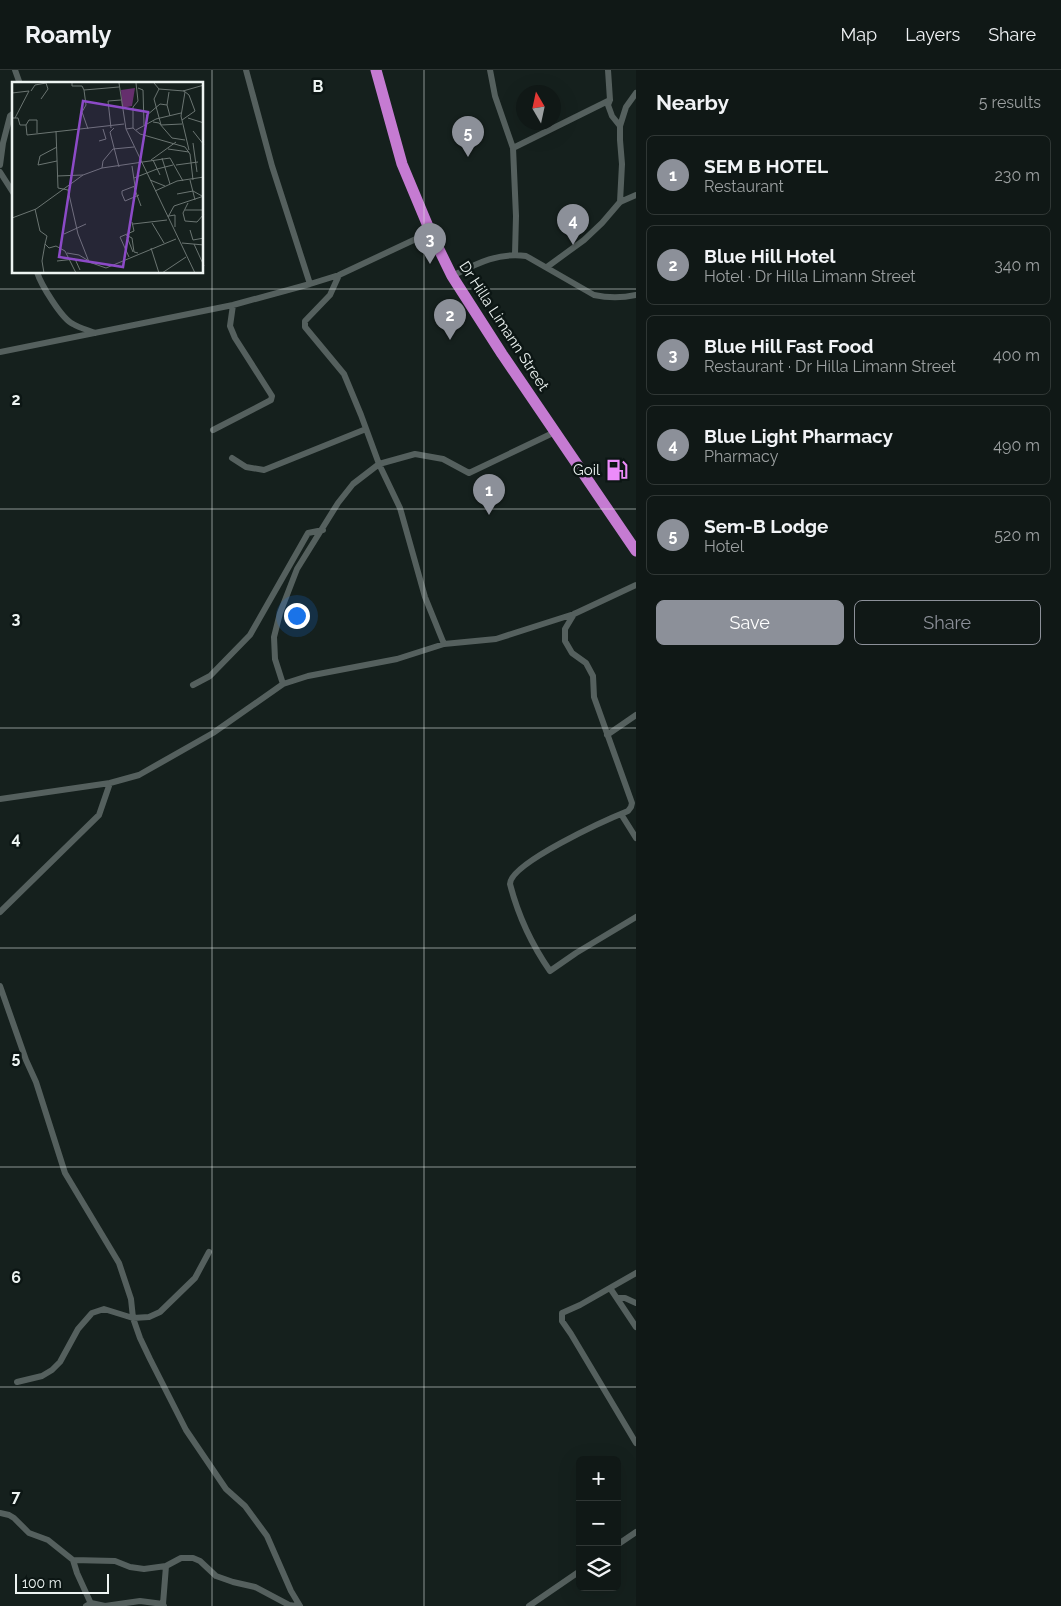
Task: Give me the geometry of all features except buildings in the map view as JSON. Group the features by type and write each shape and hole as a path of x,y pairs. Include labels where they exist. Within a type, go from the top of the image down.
{"highway":[{"name":"Dr Hilla Limann Street","path":"376,70 402,164 430,231 452,276 636,551"}],"street":[{"path":"14,70 19,82"},
{"path":"246,70 272,166 310,284"},
{"path":"490,70 495,96 513,148 516,216 515,254"},
{"path":"608,70 610,100 608,105 612,116 620,126"},
{"path":"620,202 622,164 620,126 626,107 636,93"},
{"path":"513,148 610,100"},
{"path":"0,165 3,143 12,114"},
{"path":"0,172 12,191"},
{"path":"547,267 584,240 620,202 636,195"},
{"path":"0,352 233,305 310,284 339,275 430,231"},
{"path":"452,276 482,261 515,254 526,256 594,295 626,298 636,295"},
{"path":"38,274 56,306 71,324 96,333"},
{"path":"339,275 330,296 305,321 305,327 344,374 379,464 400,508 425,597 444,644"},
{"path":"214,430 271,400 272,396 232,332 230,326 233,305"},
{"path":"232,458 246,467 264,470 366,429"},
{"path":"283,684 275,660 274,637 280,612 297,569 323,530 338,503 353,484 379,464 415,454 442,459 469,473 555,432"},
{"path":"193,685 210,676 250,635 308,533 323,530"},
{"path":"0,799 110,783 139,775 213,733 283,684 308,676 397,659 444,644 496,639 574,614 636,585"},
{"path":"574,614 565,629 565,641 572,653 586,663 593,676 594,697 632,803 631,808 559,843 513,875 510,884 516,906 540,957 550,972 576,953 636,917"},
{"path":"607,735 636,715"},
{"path":"0,912 99,815 110,783"},
{"path":"621,814 636,838"},
{"path":"0,986 26,1060 36,1082 65,1173 119,1263 131,1299 133,1318 150,1359 186,1430 226,1489 245,1506 267,1536 291,1591 300,1606"},
{"path":"17,1382 42,1376 52,1370 60,1362 78,1329 92,1313 104,1309 133,1318 149,1317 160,1312 195,1278 209,1252"},
{"path":"636,1273 562,1313 562,1321 572,1334 636,1443"},
{"path":"610,1288 636,1327"},
{"path":"618,1298 625,1298 636,1304"},
{"path":"0,1513 14,1518 29,1533 48,1540 73,1560 90,1605 105,1606 140,1601 164,1605 166,1566"},
{"path":"621,1542 636,1532"},
{"path":"73,1560 115,1561 144,1570 166,1566 181,1558 193,1558 200,1561 216,1576 255,1587 289,1605 296,1606"},
{"path":"529,1606 576,1574"}],"place":[{"name":"Sem-B Lodge","path":"468,157"},
{"name":"Blue Light Pharmacy","path":"573,245"},
{"name":"Blue Hill Fast Food","path":"430,264"},
{"name":"Blue Hill Hotel","path":"450,340"},
{"name":"Goil","path":"617,470"},
{"name":"SEM B HOTEL","path":"489,515"}]}
